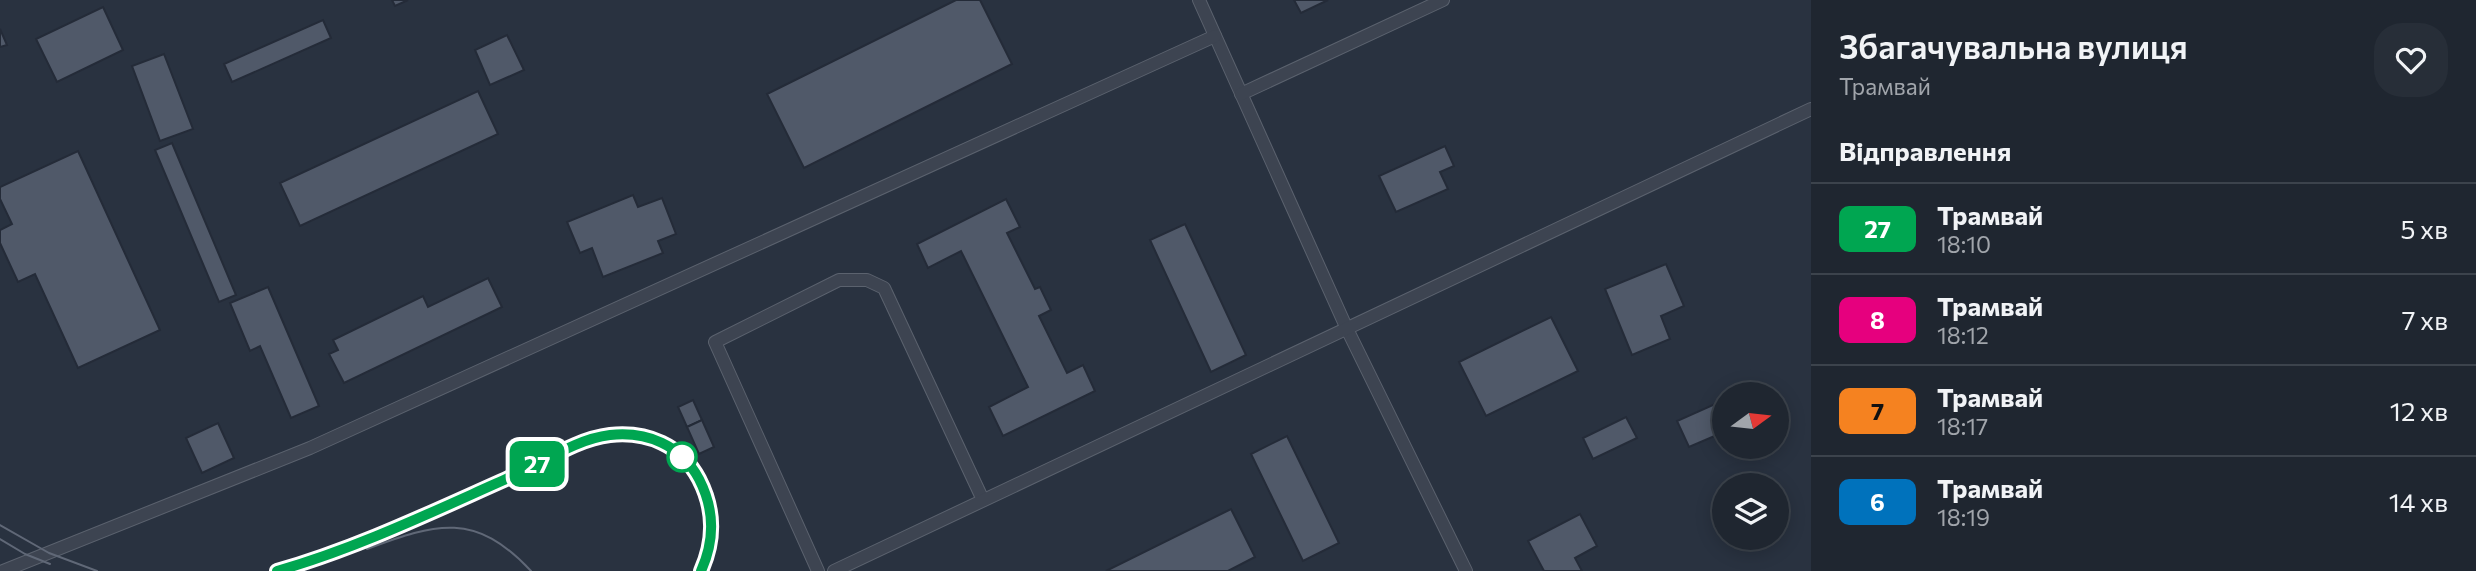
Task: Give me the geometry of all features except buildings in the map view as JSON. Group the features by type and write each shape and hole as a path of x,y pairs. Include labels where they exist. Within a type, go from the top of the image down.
{"lane":[{"path":"1199,0 1347,329 1466,571"},
{"path":"1241,94 1444,0"},
{"path":"3,571 310,449 1215,36"},
{"path":"835,571 1811,109"},
{"path":"818,571 715,342 839,280 867,280 884,288 983,500"}],"tram line":[{"path":"277,571 396,528 585,441 624,434 650,438 673,449 692,467 699,479 708,502 711,525 709,548 701,571"},
{"name":"27","path":"277,571 308,562 459,500 582,442 609,435 634,434 654,439 677,452 687,461 698,478 707,498 712,520 711,542 701,571"},
{"path":"0,525 49,553 97,571"},
{"path":"367,549 414,533 454,528 473,531 492,539 531,571"},
{"path":"0,539 25,554 50,564"}]}
